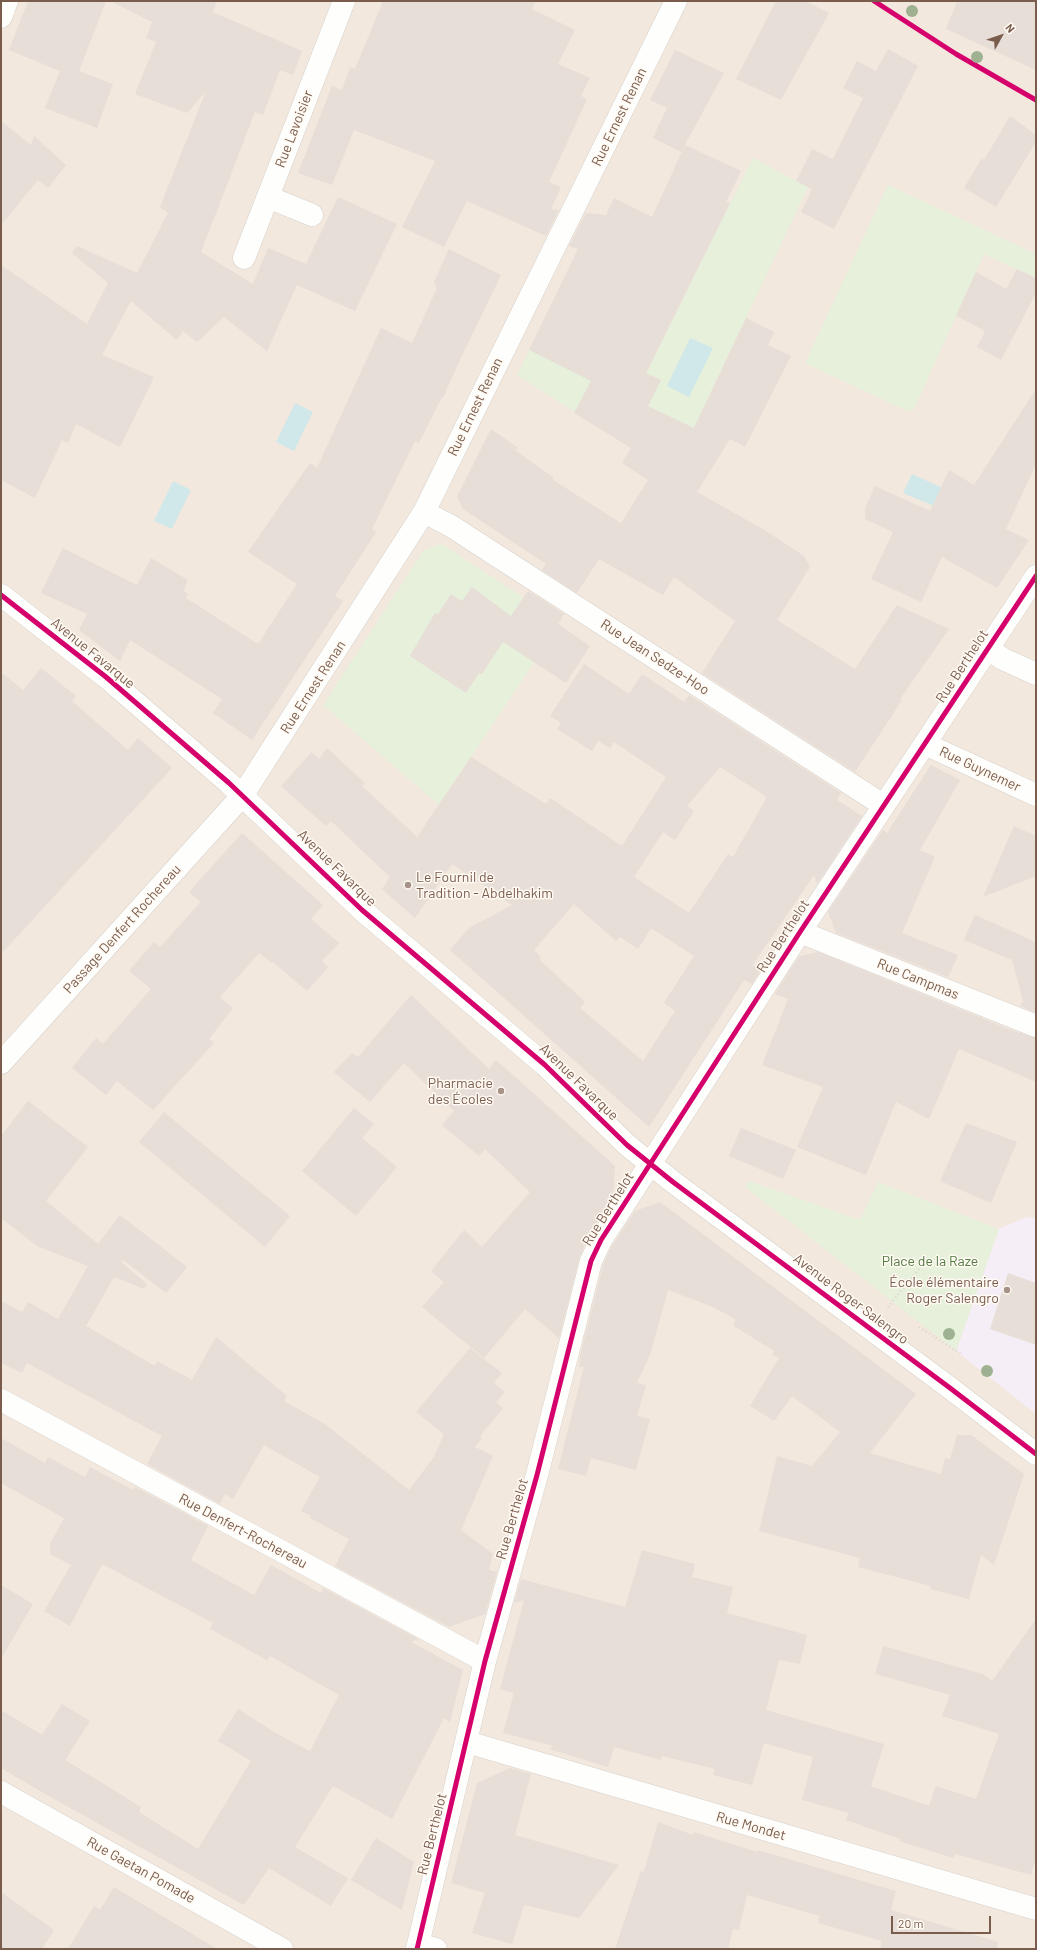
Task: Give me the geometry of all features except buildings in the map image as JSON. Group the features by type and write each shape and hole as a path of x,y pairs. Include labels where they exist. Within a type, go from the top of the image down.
{"street":[{"path":"1,17 8,1"},
{"name":"Rue Lavoisier","path":"244,258 344,1"},
{"name":"Rue Ernest Renan","path":"242,796 424,512 676,1"},
{"path":"268,197 312,215"},
{"name":"Rue Jean Sedze-Hoo","path":"424,512 451,526 883,805"},
{"name":"Rue Berthelot","path":"424,1947 485,1661 537,1475 590,1261 601,1240 800,932 1036,576"},
{"name":"Avenue Favarque","path":"1,595 106,677 242,796 362,910 520,1042 627,1145 651,1164"},
{"path":"988,649 1036,674"},
{"name":"Rue Guynemer","path":"925,744 1036,795"},
{"name":"Passage Denfert Rochereau","path":"1,1063 242,796"},
{"name":"Rue Campmas","path":"800,932 1036,1026"},
{"name":"Avenue Roger Salengro","path":"651,1164 1036,1454"},
{"name":"Rue Denfert-Rochereau","path":"1,1400 485,1661"},
{"name":"Rue Mondet","path":"467,1742 1036,1909"},
{"name":"Rue Gaetan Pomade","path":"1,1792 282,1949"}],"path":[{"path":"894,1311 888,1307 919,1269"},
{"path":"913,1323 963,1354"}],"shaded area":[{"path":"1,1 1036,1 1036,1949 1,1949"},
{"name":"École élémentaire Roger Salengro","path":"1026,1217 1036,1219 1036,1414 956,1351 999,1229"}],"green space":[{"path":"753,158 808,187 671,476 658,465 517,375 543,321 647,372"},
{"path":"888,185 1036,254 1036,278 984,254 914,409 907,411 805,363"},
{"path":"442,544 561,622 439,805 323,705 424,550"},
{"name":"Place de la Raze","path":"749,1181 860,1220 878,1182 999,1229 956,1351 745,1187"}],"water":[{"path":"690,338 713,348 689,397 667,386"},
{"path":"295,403 313,412 294,451 276,442"},
{"path":"912,474 947,490 939,508 903,493"},
{"path":"173,481 191,490 172,529 154,521"}],"cycle path":[{"path":"874,1 956,54 1036,100"},
{"path":"417,1949 485,1661 537,1475 591,1261 601,1240 800,932 1036,576"},
{"path":"1,595 106,677 229,783 362,910 545,1065 627,1145 673,1182 950,1388 1036,1454"}],"place":[{"name":"Le Fournil de Tradition - Abdelhakim","path":"408,885"},
{"name":"Pharmacie des Écoles","path":"501,1091"},
{"name":"École élémentaire Roger Salengro","path":"1007,1290"}]}
